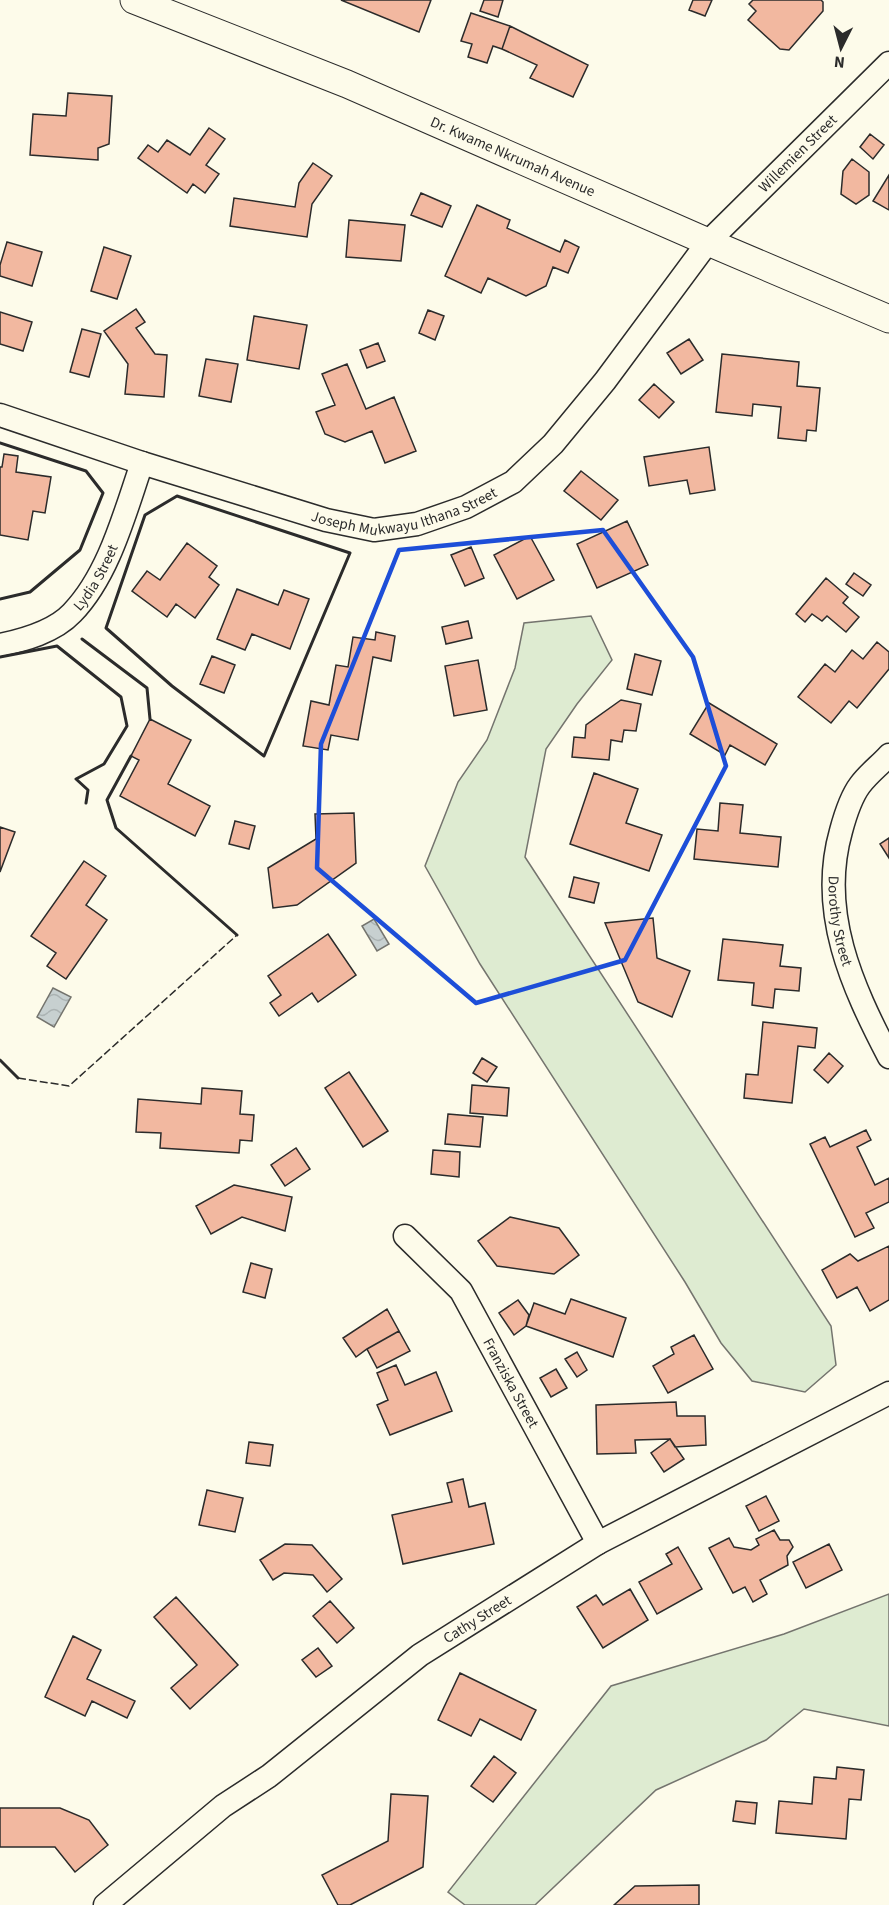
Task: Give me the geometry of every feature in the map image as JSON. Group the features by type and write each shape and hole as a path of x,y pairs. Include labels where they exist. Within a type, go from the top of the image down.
{"street":[{"name":"Dr. Kwame Nkrumah Avenue","path":"134,0 347,84 889,319"},
{"name":"Willemien Street","path":"708,242 889,63"},
{"name":"Joseph Mukwayu Ithana Street","path":"0,415 142,463 326,520 374,530 417,524 466,507 513,482 553,444 605,381 708,242"},
{"name":"Lydia Street","path":"0,645 48,629 70,615 91,591 113,545 142,463"},
{"name":"Dorothy Street","path":"889,755 860,785 844,819 835,852 833,887 835,916 842,952 865,1012 889,1057"},
{"name":"Franziska Street","path":"405,1236 461,1291 598,1544"},
{"name":"Cathy Street","path":"105,1905 223,1806 269,1776 420,1655 598,1544 889,1393"}],"highlighted area":[{"path":"603,530 693,657 726,766 625,960 476,1003 317,868 321,744 399,550"}],"green space":[{"path":"591,616 612,660 577,704 546,749 525,857 831,1326 836,1365 805,1392 752,1381 721,1343 685,1282 480,964 425,866 458,782 487,740 515,668 524,623"},
{"path":"889,1594 889,1726 804,1709 766,1740 656,1790 535,1905 465,1905 448,1892 611,1686 784,1634"}],"water":[{"path":"374,919 389,944 377,951 362,926"},
{"path":"53,988 71,997 54,1027 37,1017"}],"building":[{"path":"341,0 431,0 419,32"},
{"path":"484,0 503,0 498,17 480,11"},
{"path":"693,0 712,0 705,16 689,10"},
{"path":"753,0 821,0 823,11 789,50 780,49 748,20 756,11 749,4"},
{"path":"471,13 510,26 502,49 493,46 487,63 468,57 472,44 461,41"},
{"path":"510,26 588,65 573,97 530,78 537,65 502,49"},
{"path":"68,93 112,96 109,144 98,148 98,160 30,155 33,114 66,116"},
{"path":"209,128 225,139 206,165 219,174 205,193 193,184 187,193 138,158 148,145 158,152 167,140 190,155"},
{"path":"870,134 884,145 873,159 860,147"},
{"path":"852,159 869,172 869,195 856,204 841,194 843,171"},
{"path":"313,163 332,176 312,204 307,237 230,226 234,198 295,207 299,183"},
{"path":"889,175 889,210 873,201"},
{"path":"421,193 451,206 442,227 411,215"},
{"path":"477,205 510,220 507,228 560,252 565,240 579,247 568,273 553,267 546,286 526,296 488,278 481,293 445,276"},
{"path":"349,220 405,225 401,261 346,257"},
{"path":"7,242 42,252 32,286 0,276 0,265"},
{"path":"104,247 131,256 117,299 91,291"},
{"path":"136,309 145,322 136,328 155,354 167,355 164,397 125,394 128,364 104,331"},
{"path":"428,310 444,316 435,340 419,333"},
{"path":"0,312 32,322 23,351 0,344"},
{"path":"254,316 307,325 299,369 247,360"},
{"path":"82,329 101,334 89,377 70,372"},
{"path":"689,339 703,360 681,374 667,353"},
{"path":"378,343 385,361 367,368 360,350"},
{"path":"722,354 799,362 797,386 820,388 816,431 807,430 806,441 778,438 781,407 753,404 752,416 716,412"},
{"path":"206,359 238,364 231,402 199,396"},
{"path":"347,364 366,409 394,397 416,451 385,463 372,431 345,442 325,434 316,412 335,405 322,374"},
{"path":"654,384 674,402 659,418 639,400"},
{"path":"709,447 715,490 690,494 687,480 649,486 644,457"},
{"path":"4,454 18,456 16,472 51,477 45,513 33,511 28,540 0,535 0,467 2,467"},
{"path":"581,471 618,500 601,520 564,491"},
{"path":"627,521 648,565 597,588 577,544"},
{"path":"530,536 554,580 517,599 494,555"},
{"path":"187,543 217,566 209,577 219,585 195,618 176,604 167,617 132,591 147,571 160,580"},
{"path":"471,547 484,578 465,586 451,555"},
{"path":"854,573 871,585 863,596 846,584"},
{"path":"826,578 848,597 843,603 859,617 846,632 827,616 822,621 812,614 805,622 796,614"},
{"path":"237,589 278,605 284,590 309,599 290,649 252,634 245,650 217,639"},
{"path":"468,621 472,638 446,644 442,627"},
{"path":"376,632 395,636 391,661 373,657 358,740 331,735 328,750 303,746 311,701 329,705 336,665 348,667 353,637 375,640"},
{"path":"877,642 889,652 889,669 857,708 849,701 831,723 798,697 825,664 835,672 852,650 863,659"},
{"path":"635,654 661,661 652,695 627,689"},
{"path":"212,656 235,665 224,693 200,684"},
{"path":"478,660 487,710 454,716 445,666"},
{"path":"621,700 641,704 636,731 624,730 622,742 611,740 609,760 572,757 574,737 585,738 586,725"},
{"path":"709,703 777,744 765,765 730,745 725,755 690,734"},
{"path":"150,719 191,740 168,784 210,806 195,836 120,796 139,760 131,756"},
{"path":"594,773 638,789 626,823 662,835 649,871 570,844"},
{"path":"720,803 743,805 740,833 781,837 778,867 694,859 697,829 718,831"},
{"path":"354,813 356,863 297,905 273,908 268,868 316,839 315,814"},
{"path":"235,821 255,826 249,849 229,844"},
{"path":"0,827 15,832 0,872"},
{"path":"889,838 889,858 880,844"},
{"path":"84,861 106,876 86,905 107,920 66,979 47,966 56,953 31,936"},
{"path":"574,877 599,883 594,903 569,897"},
{"path":"653,918 657,958 690,971 672,1017 638,1002 605,923"},
{"path":"328,934 356,975 318,1002 312,993 279,1016 270,1003 281,995 268,976"},
{"path":"723,939 783,945 780,966 801,968 799,991 775,989 773,1008 752,1005 754,983 718,980"},
{"path":"763,1022 817,1028 815,1048 798,1046 792,1103 744,1098 746,1074 758,1075"},
{"path":"829,1053 843,1066 828,1083 814,1070"},
{"path":"482,1058 497,1067 487,1082 473,1073"},
{"path":"349,1072 388,1131 363,1147 325,1088"},
{"path":"472,1085 509,1088 507,1116 470,1113"},
{"path":"202,1088 242,1091 240,1114 254,1115 252,1141 240,1140 239,1153 160,1148 161,1133 136,1132 138,1099 201,1104"},
{"path":"448,1114 483,1117 480,1147 445,1144"},
{"path":"866,1130 871,1140 857,1147 875,1185 889,1178 889,1202 866,1213 874,1228 855,1237 810,1144 825,1137 830,1147"},
{"path":"296,1148 310,1169 285,1186 271,1165"},
{"path":"433,1150 460,1152 459,1177 431,1174"},
{"path":"234,1185 292,1197 285,1231 242,1217 211,1234 196,1206"},
{"path":"510,1217 559,1228 579,1255 554,1274 497,1266 478,1241"},
{"path":"889,1246 889,1300 870,1311 857,1287 837,1298 822,1270 850,1254 858,1261"},
{"path":"251,1263 272,1269 265,1298 243,1292"},
{"path":"571,1299 626,1318 613,1357 526,1326 534,1303 565,1314"},
{"path":"518,1300 529,1315 526,1326 514,1335 499,1313"},
{"path":"387,1309 399,1331 356,1357 343,1338"},
{"path":"399,1331 410,1351 377,1368 367,1349"},
{"path":"694,1335 713,1369 668,1393 653,1366 674,1354 671,1347"},
{"path":"577,1352 587,1370 577,1377 565,1359"},
{"path":"396,1365 405,1385 436,1372 452,1411 390,1435 377,1405 388,1400 377,1373"},
{"path":"556,1369 567,1388 551,1397 540,1378"},
{"path":"676,1402 677,1416 705,1416 706,1445 675,1447 670,1439 635,1440 636,1453 597,1454 596,1405"},
{"path":"670,1439 684,1459 664,1472 651,1453"},
{"path":"249,1442 273,1445 270,1466 246,1463"},
{"path":"463,1479 469,1507 485,1503 494,1544 403,1564 392,1515 452,1502 447,1483"},
{"path":"207,1490 243,1498 235,1532 199,1525"},
{"path":"766,1496 779,1521 759,1531 746,1506"},
{"path":"774,1530 780,1540 789,1540 793,1547 787,1556 788,1565 760,1580 767,1594 753,1602 745,1587 733,1593 709,1548 729,1538 734,1547 751,1550 759,1545 756,1539"},
{"path":"285,1544 312,1545 342,1579 327,1592 313,1575 284,1573 273,1580 260,1560"},
{"path":"829,1544 842,1570 806,1588 793,1562"},
{"path":"678,1547 702,1589 657,1614 639,1582 672,1564 666,1554"},
{"path":"630,1589 648,1620 603,1648 577,1607 596,1595 603,1605"},
{"path":"176,1597 238,1665 190,1709 171,1688 197,1665 154,1617"},
{"path":"330,1601 354,1628 337,1643 313,1616"},
{"path":"73,1636 101,1650 87,1679 135,1701 127,1718 92,1701 85,1716 45,1697"},
{"path":"318,1648 332,1666 316,1677 302,1660"},
{"path":"460,1673 536,1710 521,1740 480,1719 471,1736 438,1720"},
{"path":"494,1756 516,1773 493,1802 471,1786"},
{"path":"837,1767 864,1770 861,1800 849,1799 846,1839 776,1833 779,1801 812,1804 814,1777 836,1779"},
{"path":"391,1794 428,1796 423,1867 350,1905 338,1905 322,1875 388,1841"},
{"path":"736,1801 757,1803 755,1824 733,1821"},
{"path":"0,1808 60,1808 89,1820 108,1845 75,1872 55,1847 0,1847"},
{"path":"699,1885 699,1905 614,1905 635,1886"}],"fence":[{"path":"18,1078 69,1086 237,935"}],"wall":[{"path":"0,443 86,471 103,493 80,550 30,592 0,599"},
{"path":"177,496 350,553 264,756 172,686 106,628 145,515 177,496"},
{"path":"82,639 147,688 150,719"},
{"path":"0,657 57,646 121,697 127,726 104,764 76,779 88,790 86,803"},
{"path":"131,756 107,800 116,828 237,935"},
{"path":"0,1060 18,1078"}]}
